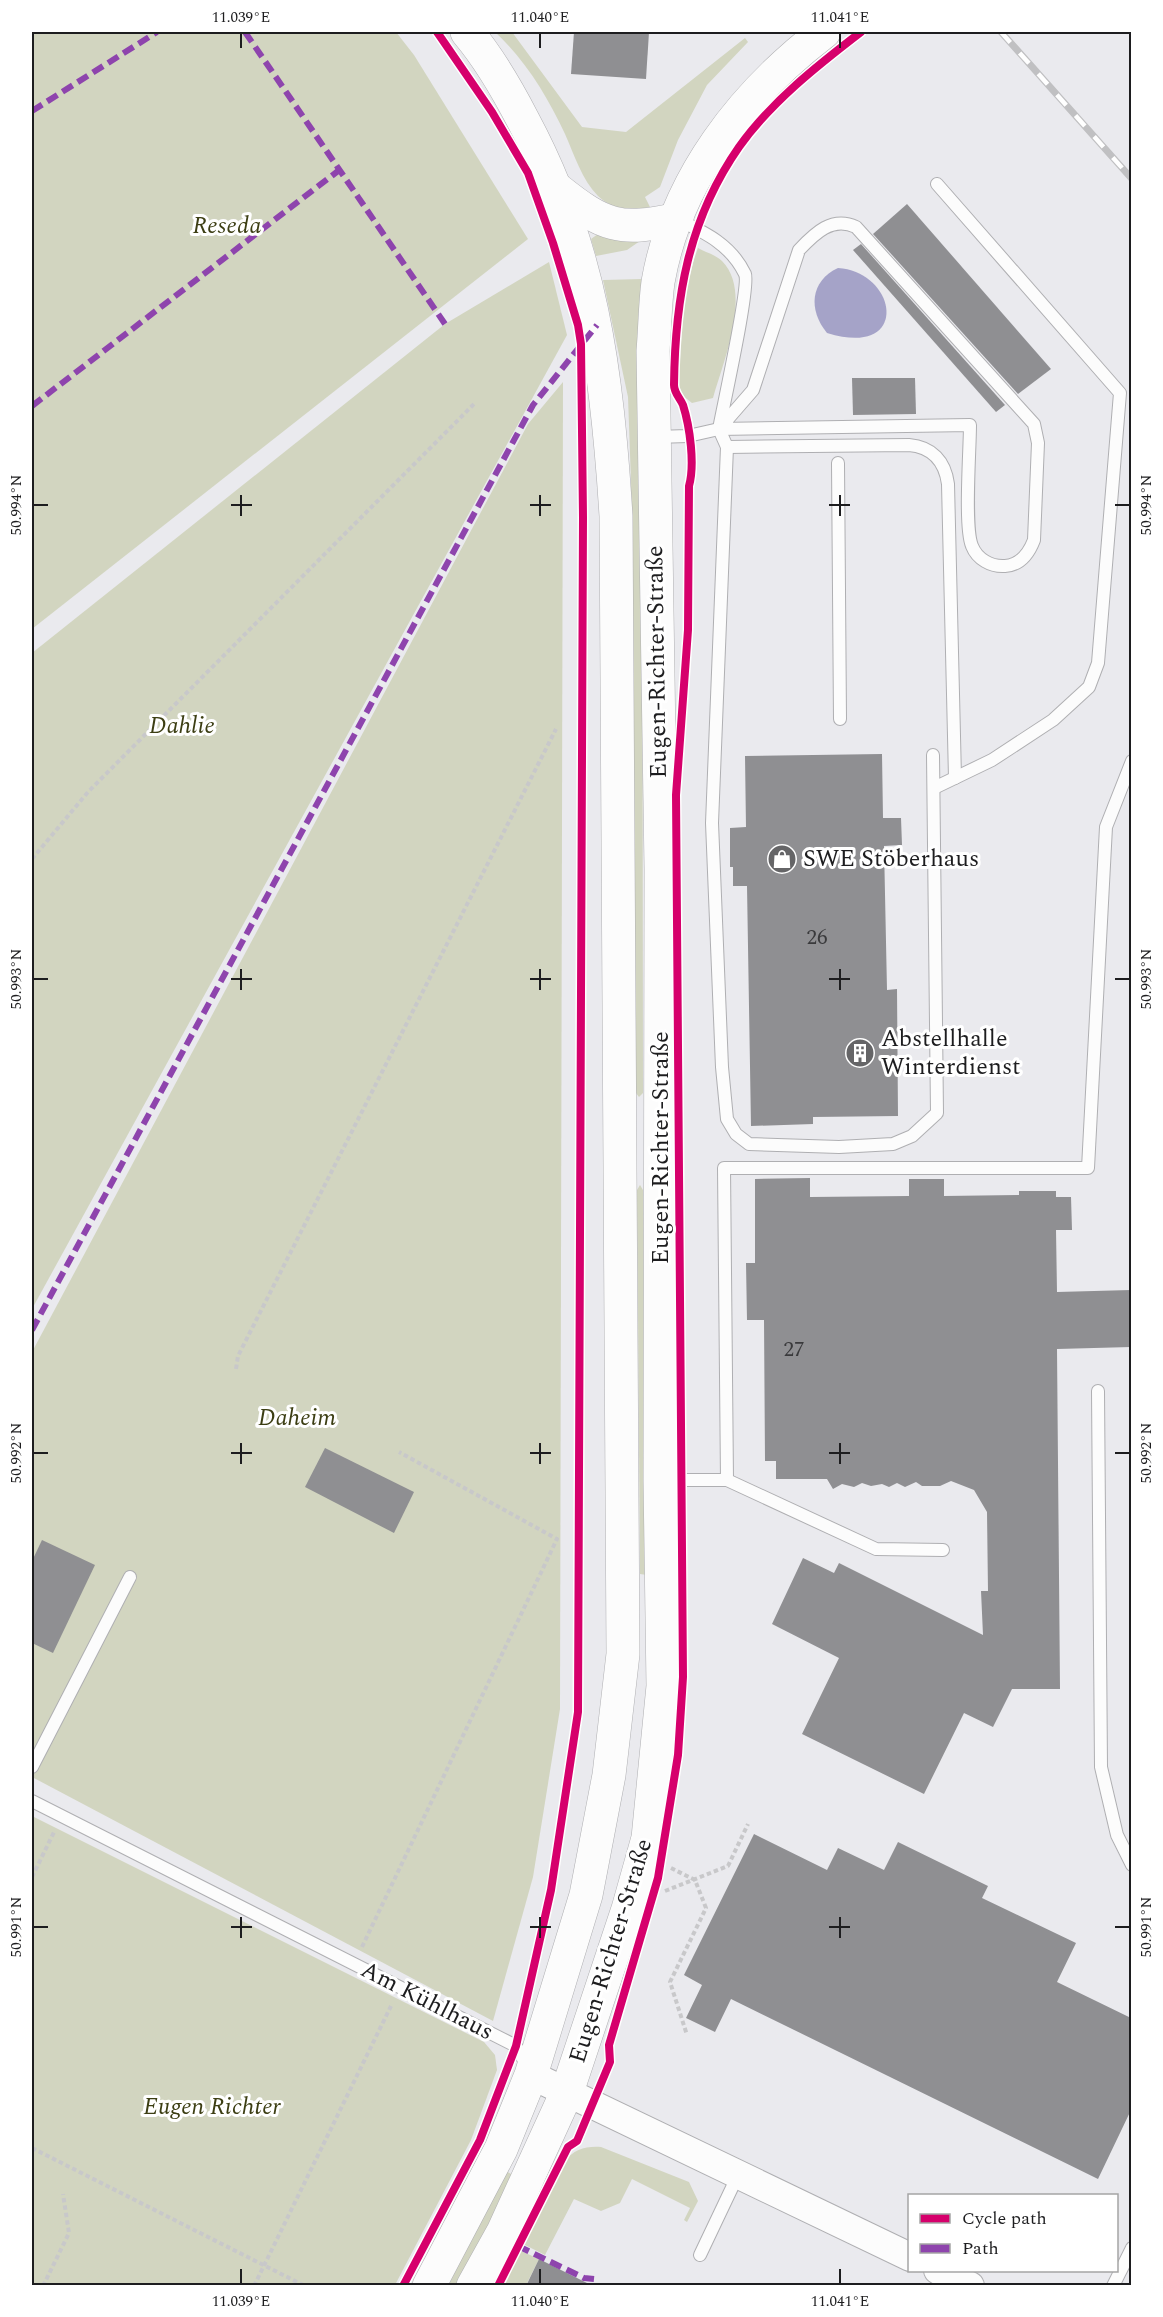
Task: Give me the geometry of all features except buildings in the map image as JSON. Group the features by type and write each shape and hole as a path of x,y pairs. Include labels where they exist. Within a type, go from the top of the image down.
{"main road":[{"name":"Eugen-Richter-Straße","path":"429,2286 501,2149 531,2075 586,1895 609,1775 623,1654 616,516 610,421 597,325 583,268 558,190 506,88 467,32"},
{"name":"Eugen-Richter-Straße","path":"473,2286 503,2232 567,2092 628,1910 648,1838 663,1686 660,1480 661,869 653,351 658,282 676,219 695,178 741,107 775,73 824,32"},
{"path":"558,190 584,211 606,222 626,227 646,226 676,219"}],"street":[{"path":"531,2075 908,2258"},
{"path":"940,2272 970,2286"}],"lane":[{"path":"937,184 1131,403"},
{"path":"676,219 726,245 747,277 743,310 719,429 727,447 712,823 715,923 727,1119 735,1134 749,1144 839,1147 893,1144 912,1136 937,1113 933,755"},
{"path":"655,437 688,436 719,429 970,425 971,544 984,561 1005,566 1015,564 1030,550 1034,540 1038,443 1034,424 856,227 845,222 829,225 813,235 799,250 753,390 719,429"},
{"path":"934,788 992,760 1053,720 1089,687 1098,663 1120,393"},
{"path":"727,447 909,445 929,450 943,464 948,484 955,778"},
{"path":"838,463 840,719"},
{"path":"727,1480 724,1168 1088,1168 1106,828 1131,761"},
{"path":"1098,1391 1101,1767 1117,1835 1131,1865"},
{"path":"660,1480 727,1480 876,1549 943,1550"},
{"path":"32,1767 130,1577"},
{"name":"Am Kühlhaus","path":"32,1801 516,2046 531,2075"},
{"path":"700,2255 738,2175"},
{"path":"1113,2286 1131,2248"}],"path":[{"path":"32,859 88,792 474,404"},
{"path":"236,1369 238,1356 556,729"},
{"path":"353,1964 557,1539 399,1452"},
{"path":"32,1877 62,1817"},
{"path":"664,1891 728,1866 748,1824"},
{"path":"669,1867 694,1880 706,1908 670,1982 687,2035"},
{"path":"254,2286 400,1987"},
{"path":"32,2148 305,2286"},
{"path":"43,2286 69,2233 63,2194"}],"green space":[{"name":"Reseda","path":"32,32 396,32 414,55 528,239 32,629"},
{"path":"495,32 512,32 582,127 626,132 745,38 748,42 707,85 678,140 660,187 645,197 650,207 629,209 604,201 592,190 551,106 526,67"},
{"path":"598,234 622,241 640,241 627,250 596,256 591,239"},
{"path":"698,248 720,259 731,274 735,290 735,308 733,328 713,398 692,403 682,395 679,385 685,298"},
{"name":"Dahlie","path":"549,262 567,335 32,1309 32,653 445,324"},
{"path":"642,279 643,1093 639,1097 636,1093 631,482 628,397 603,280"},
{"name":"Daheim","path":"563,382 560,1709 533,1877 493,2021 32,1777 32,1352 528,424"},
{"path":"640,1185 643,1190 647,1575 640,1574 637,1190"},
{"name":"Eugen Richter","path":"32,1816 484,2042 495,2055 497,2070 471,2140 395,2285 32,2285"},
{"path":"601,2147 689,2182 698,2201 687,2222 684,2220 690,2208 632,2179 620,2203 601,2211 574,2199 545,2255 523,2244 564,2162 581,2149"},
{"path":"504,2170 513,2175 460,2285 445,2286"},
{"path":"519,2250 539,2259 526,2285 502,2285"}],"water":[{"path":"838,268 858,273 873,284 883,297 886,312 883,325 873,334 854,338 827,333 821,324 815,306 817,288 822,280"}],"railway":[{"path":"1001,32 1132,179"}],"marked path":[{"path":"32,111 157,32"},
{"path":"245,32 445,324"},
{"path":"32,406 338,171"},
{"path":"32,1330 533,405 597,325"},
{"path":"518,2246 584,2278 594,2279"}],"cycle path":[{"path":"403,2286 480,2140 516,2046 551,1890 578,1712 583,517 581,344 578,325 553,243 528,173 492,112 437,32"},
{"path":"498,2286 568,2147 577,2141 610,2062 609,2045 658,1878 678,1755 683,1677 676,795 688,630 689,486 692,468 688,424 683,405 674,388 677,322 688,261 696,232 707,203 739,147 780,100 861,32"}],"place":[{"name":"SWE Stöberhaus","path":"782,859"},
{"name":"Abstellhalle Winterdienst","path":"860,1053"}]}
